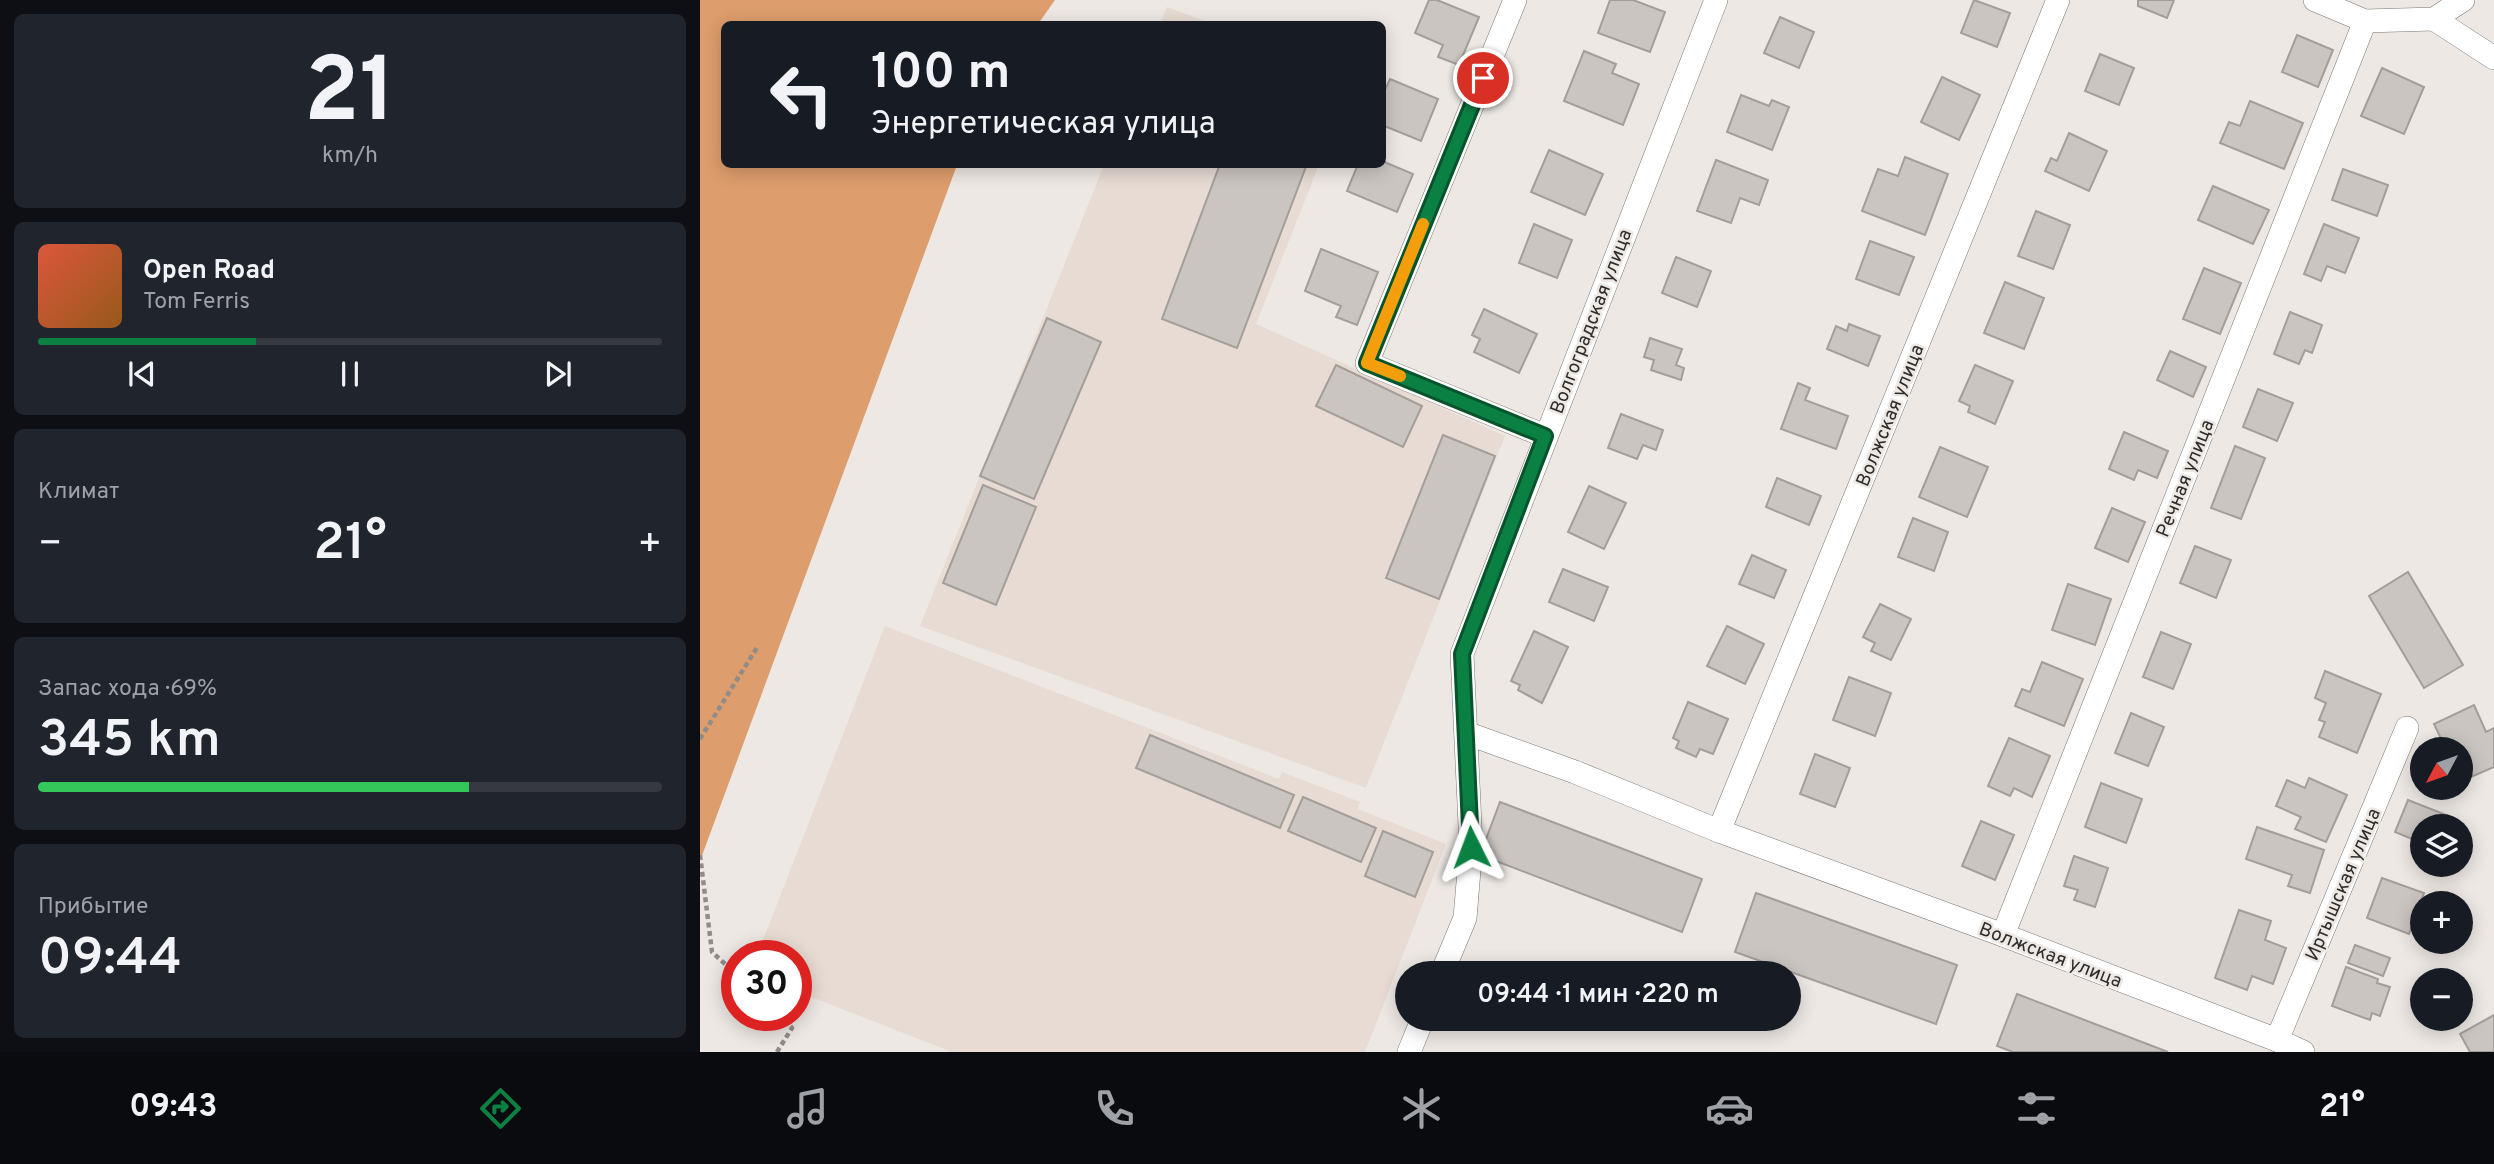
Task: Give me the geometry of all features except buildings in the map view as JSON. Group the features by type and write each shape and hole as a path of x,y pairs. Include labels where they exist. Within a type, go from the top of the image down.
{"street":[{"path":"1515,0 1367,363 1545,436"},
{"name":"Волгоградская улица","path":"1447,961 1465,918 1471,847 1462,654 1716,0"},
{"name":"Волжская улица","path":"1719,831 2058,0"},
{"path":"2315,0 2365,21 2434,19 2463,0"},
{"path":"2434,19 2494,58"},
{"name":"Речная улица","path":"2003,935 2365,21"},
{"name":"Иртышская улица","path":"2277,1040 2407,728"},
{"name":"Волжская улица","path":"1466,733 1575,772 1719,831 2003,935 2303,1052"},
{"path":"1409,1052 1418,1031"}],"path":[{"path":"700,739 758,646"},
{"path":"700,855 712,952 721,960"},
{"path":"777,1052 790,1031"}],"shaded area":[{"path":"700,0 1055,0 1040,21 721,21 721,168 956,168 700,861"},
{"path":"1167,7 1205,21 1161,21"},
{"path":"1103,168 1318,168 1256,324 1505,436 1366,788 920,626"},
{"path":"885,626 1279,779 1282,772 1360,802 1358,809 1446,844 1400,961 1395,961 1395,975 1365,1052 952,1052 812,997 812,940 763,940"}],"slow traffic":[{"path":"1400,376 1367,363 1423,224"}],"route":[{"path":"1471,847 1462,654 1545,436 1367,363 1483,78"}]}
